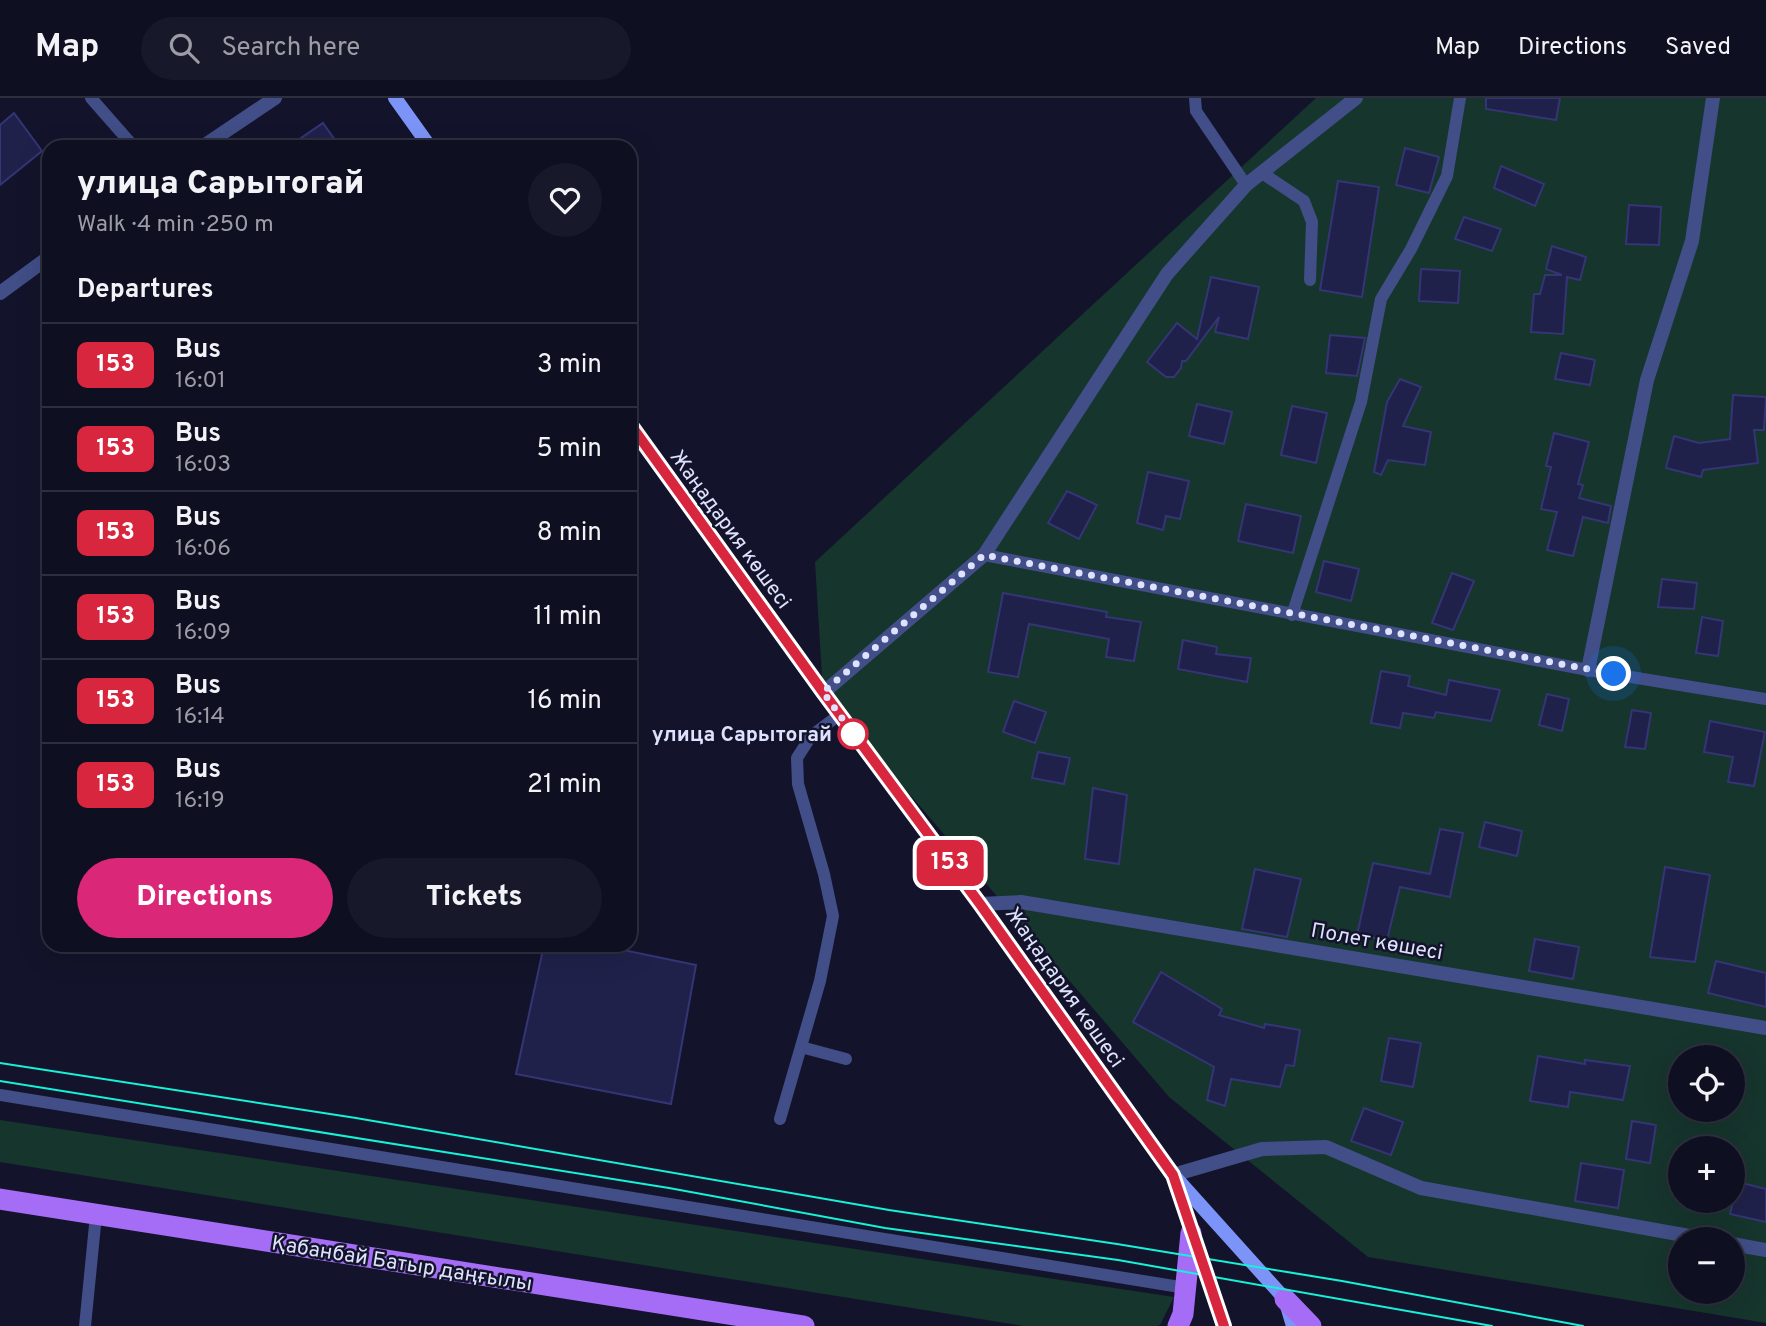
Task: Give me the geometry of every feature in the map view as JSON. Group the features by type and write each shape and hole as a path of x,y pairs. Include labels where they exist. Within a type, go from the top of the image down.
{"main road":[{"name":"Қабанбай Батыр даңғылы","path":"0,1199 804,1326"},
{"path":"1178,1326 1183,1314 1191,1233"},
{"path":"1285,1299 1311,1326"}],"street":[{"path":"212,140 275,98"},
{"path":"395,98 425,140"},
{"path":"823,692 984,555 1167,274 1247,185 1356,98"},
{"path":"1588,670 1647,380 1692,241 1713,98"},
{"path":"0,293 42,262"},
{"name":"Жаңадария көшесі","path":"637,434 839,715 980,904 1173,1175 1224,1326"},
{"name":"Полет көшесі","path":"980,904 1021,902 1766,1028"},
{"path":"1293,1326 1285,1299 1173,1175 1262,1149 1326,1147 1421,1188 1668,1232"},
{"path":"1745,1246 1766,1250"}],"lane":[{"path":"91,98 128,140"},
{"path":"1195,98 1196,111 1247,185"},
{"path":"1292,615 1361,402 1381,299 1411,249 1447,176 1460,98"},
{"path":"1262,173 1304,201 1312,222 1310,280"},
{"path":"984,555 1588,670 1766,699"},
{"path":"780,1119 820,981 833,916 824,874 798,785 797,758 811,736 839,715"},
{"path":"801,1047 846,1059"},
{"path":"0,1096 1186,1288"},
{"path":"85,1326 96,1215"}],"green space":[{"path":"1316,98 1766,98 1766,1323 1368,1257 1169,1097 823,693 815,562"},
{"path":"0,1120 1174,1297 1157,1326 1024,1326 0,1162"}],"building":[{"path":"1486,98 1560,98 1556,120 1486,109"},
{"path":"14,113 42,151 0,185 0,125"},
{"path":"323,123 335,140 298,140"},
{"path":"1405,148 1439,157 1429,193 1396,185"},
{"path":"1501,166 1544,184 1535,206 1494,188"},
{"path":"1338,181 1379,187 1362,297 1320,290"},
{"path":"1629,205 1661,207 1659,245 1626,244"},
{"path":"1464,217 1501,229 1492,251 1455,239"},
{"path":"1552,246 1586,257 1580,280 1567,277 1563,334 1531,332 1534,294 1540,294 1545,275 1562,275 1546,269"},
{"path":"1421,269 1460,271 1458,303 1419,301"},
{"path":"1211,277 1259,287 1248,339 1215,332 1219,317 1186,361 1182,361 1181,368 1174,377 1166,377 1147,362 1177,323 1197,339"},
{"path":"1330,335 1365,338 1357,376 1326,373"},
{"path":"1561,353 1595,360 1590,385 1555,379"},
{"path":"1400,379 1421,387 1403,426 1431,432 1425,465 1388,460 1381,475 1374,472 1387,402"},
{"path":"1733,395 1766,397 1764,430 1754,430 1758,463 1703,470 1701,477 1666,468 1674,436 1699,443 1730,439"},
{"path":"1197,404 1232,412 1224,444 1189,436"},
{"path":"1292,406 1327,413 1316,463 1281,455"},
{"path":"1554,433 1589,442 1578,484 1583,485 1579,498 1611,506 1608,523 1583,517 1573,556 1547,550 1557,512 1541,509 1551,467 1546,466"},
{"path":"1148,472 1189,481 1180,519 1166,516 1163,530 1137,523"},
{"path":"1067,491 1097,505 1079,539 1048,523"},
{"path":"1246,504 1301,516 1293,553 1238,541"},
{"path":"1324,561 1359,569 1351,601 1316,592"},
{"path":"1452,573 1474,581 1453,630 1432,623"},
{"path":"1662,579 1697,583 1694,609 1658,607"},
{"path":"1003,593 1107,612 1106,617 1141,622 1134,661 1106,657 1109,639 1029,624 1018,677 988,672"},
{"path":"1702,617 1723,621 1718,656 1696,653"},
{"path":"1183,640 1217,647 1216,654 1251,658 1247,682 1178,669"},
{"path":"1381,671 1410,676 1408,686 1446,695 1449,680 1500,690 1491,721 1436,712 1434,718 1403,713 1400,728 1371,723"},
{"path":"1547,694 1569,699 1562,731 1539,725"},
{"path":"1014,701 1046,712 1035,743 1003,732"},
{"path":"1632,710 1651,713 1645,749 1625,747"},
{"path":"1710,721 1765,732 1754,786 1728,782 1733,757 1704,752"},
{"path":"1038,752 1070,758 1064,784 1032,778"},
{"path":"1093,788 1127,795 1119,864 1085,859"},
{"path":"1485,822 1522,831 1517,856 1479,847"},
{"path":"1440,829 1463,833 1450,897 1400,887 1387,940 1357,935 1373,863 1430,874"},
{"path":"1665,867 1710,875 1695,962 1650,957"},
{"path":"1255,869 1301,879 1287,937 1242,929"},
{"path":"1535,939 1579,947 1573,979 1529,971"},
{"path":"542,952 633,952 696,965 671,1104 516,1074"},
{"path":"1716,961 1766,973 1766,1007 1708,993"},
{"path":"1161,972 1222,1009 1219,1015 1264,1028 1265,1024 1300,1030 1294,1066 1286,1065 1280,1087 1231,1079 1225,1106 1207,1100 1214,1067 1133,1022"},
{"path":"1389,1038 1421,1043 1413,1087 1381,1081"},
{"path":"1538,1056 1585,1064 1585,1060 1630,1066 1623,1100 1570,1092 1568,1107 1530,1101"},
{"path":"1364,1108 1403,1122 1391,1155 1351,1141"},
{"path":"1632,1121 1656,1125 1650,1163 1626,1159"},
{"path":"1581,1163 1624,1170 1618,1208 1575,1201"},
{"path":"1745,1184 1766,1189 1766,1222 1730,1214 1745,1213"}],"tram line":[{"path":"0,1063 356,1118 889,1210 1342,1281 1583,1326"},
{"path":"0,1081 669,1188 885,1228 1118,1260 1492,1326"}],"bus line":[{"name":"153","path":"637,434 980,904 1173,1175 1224,1326"}],"place":[{"name":"улица Сарытогай","path":"853,734"}],"route":[{"path":"853,734 855,736 823,692 984,555 1614,674"}]}
